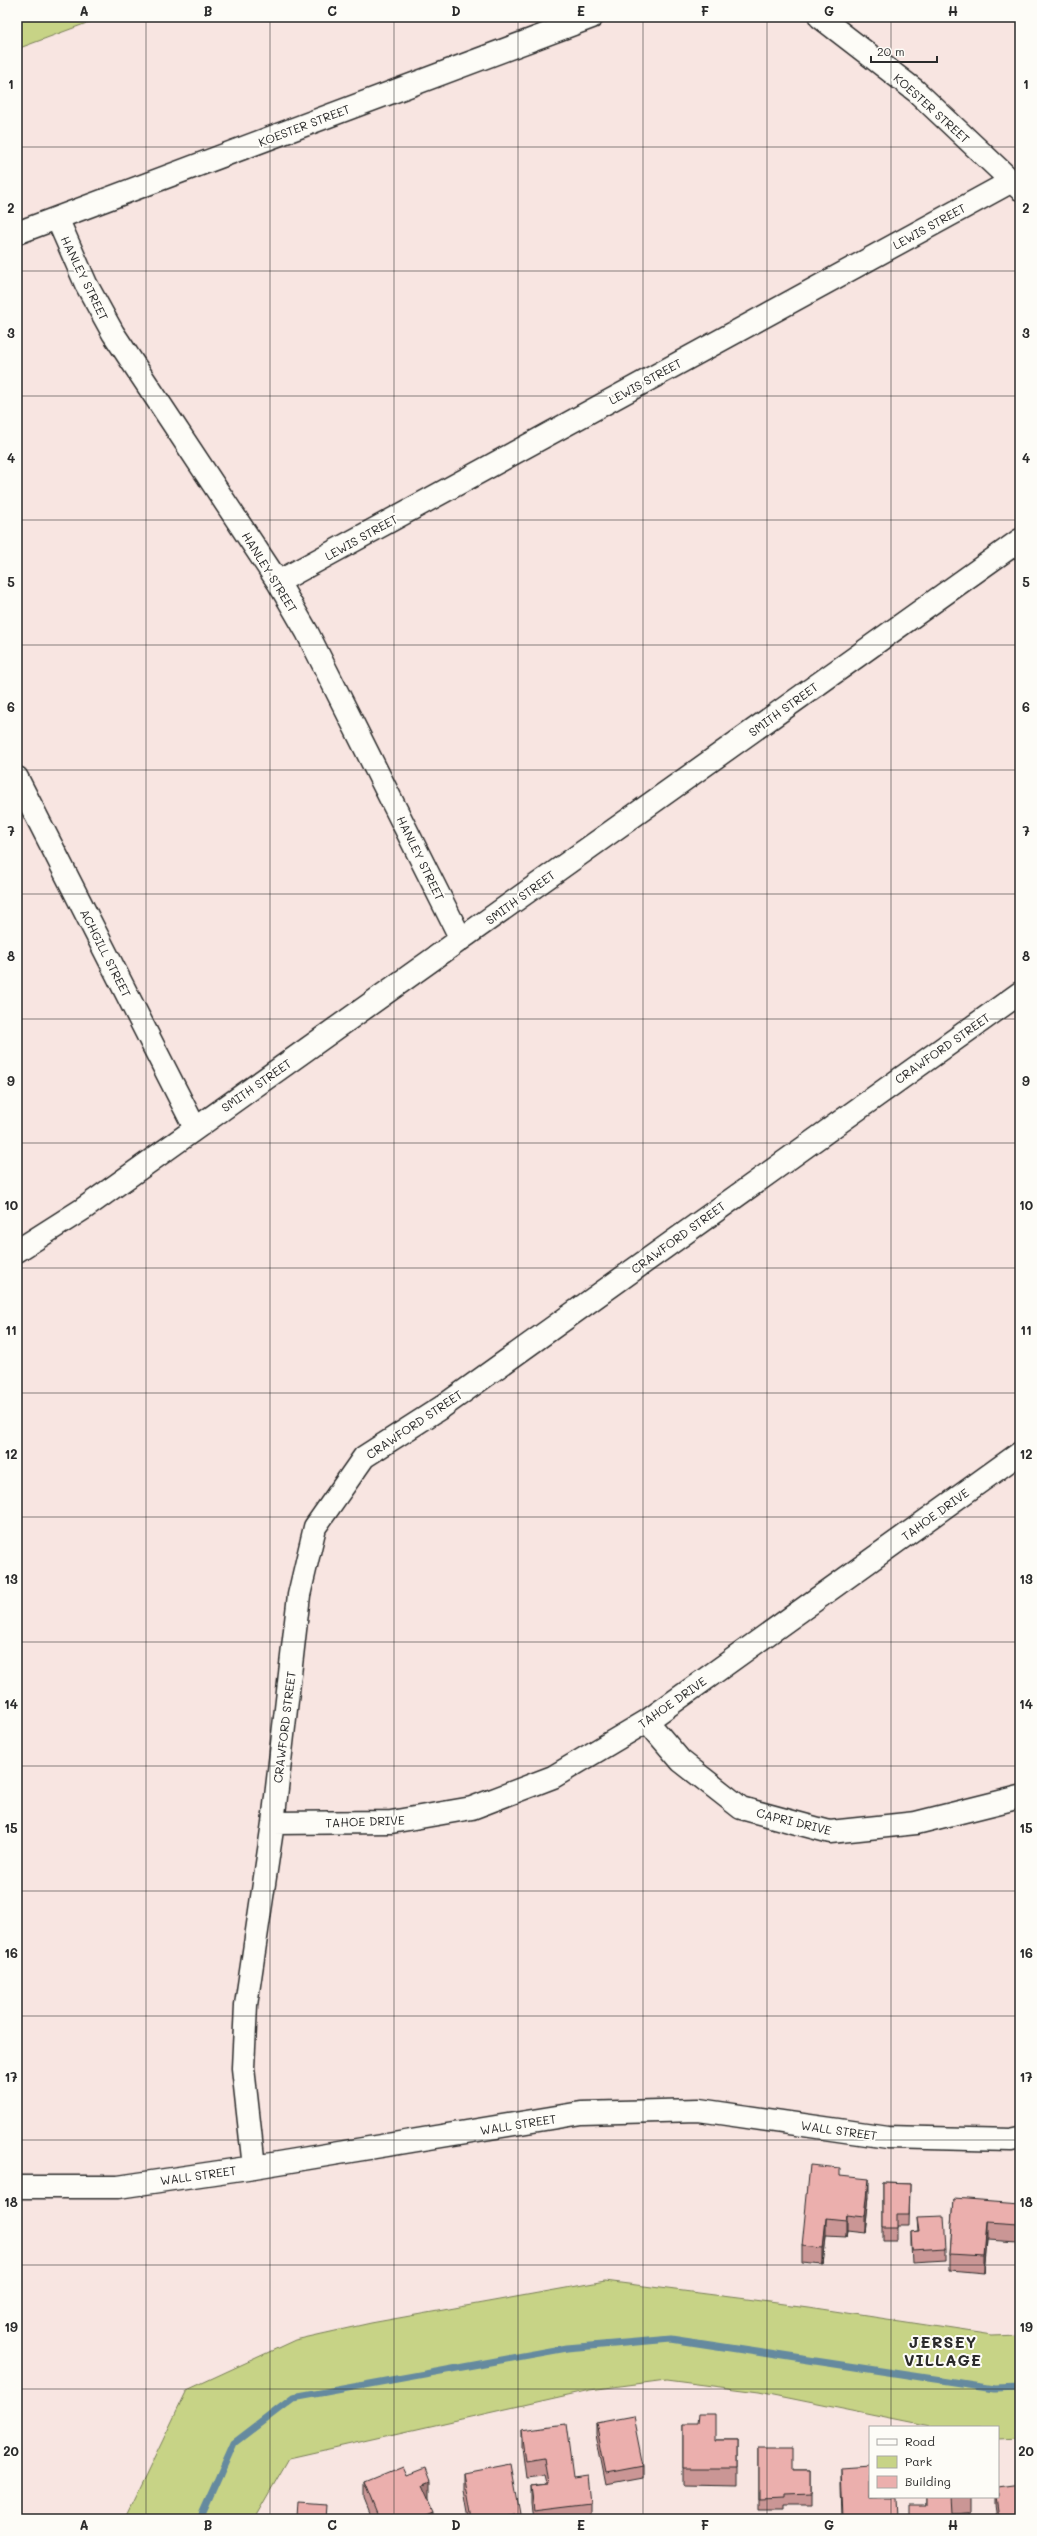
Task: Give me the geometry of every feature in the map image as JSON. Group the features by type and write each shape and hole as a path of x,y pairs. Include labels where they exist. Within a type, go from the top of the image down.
{"street":[{"name":"KOESTER STREET","path":"17,233 592,17"},
{"name":"KOESTER STREET","path":"820,17 916,91 1016,185"},
{"name":"LEWIS STREET","path":"278,582 1016,185"},
{"name":"HANLEY STREET","path":"57,218 86,284 113,333 278,582 335,685 461,939"},
{"name":"SMITH STREET","path":"17,1251 83,1209 1020,540"},
{"name":"ACHGILL STREET","path":"17,778 195,1128"},
{"name":"CRAWFORD STREET","path":"254,2167 243,2068 246,2020 273,1823 299,1595 315,1527 364,1457 442,1407 1020,993"},
{"name":"TAHOE DRIVE","path":"273,1823 391,1822 472,1808 553,1778 647,1721 1020,1453"},
{"name":"CAPRI DRIVE","path":"647,1721 681,1761 741,1808 830,1832 916,1823 1020,1797"},
{"name":"WALL STREET","path":"17,2187 118,2187 254,2167 581,2113 698,2110 887,2137 1011,2140 1020,2138"}],"green space":[{"path":"17,17 103,17 17,49"},
{"path":"605,2281 808,2307 992,2335 1020,2334 1020,2438 999,2439 999,2426 926,2426 759,2392 666,2380 590,2390 289,2458 254,2519 125,2519 187,2390 295,2340 371,2323"}],"building":[{"path":"810,2165 840,2168 840,2176 869,2179 865,2216 847,2214 846,2220 826,2218 823,2248 802,2246"},
{"path":"883,2183 910,2184 909,2214 897,2214 897,2228 883,2228"},
{"path":"954,2198 1020,2203 1018,2225 987,2223 984,2256 950,2254"},
{"path":"944,2216 946,2248 912,2250 911,2232 919,2231 917,2217"},
{"path":"699,2414 715,2414 715,2440 738,2440 738,2468 683,2468 683,2424 698,2424"},
{"path":"633,2416 643,2466 606,2473 596,2423"},
{"path":"566,2424 573,2477 588,2475 591,2503 534,2510 531,2486 548,2484 544,2458 526,2461 522,2430"},
{"path":"759,2447 793,2447 793,2471 810,2471 810,2493 783,2494 783,2497 759,2498"},
{"path":"511,2464 520,2514 493,2519 472,2519 464,2473"},
{"path":"403,2466 407,2475 425,2468 430,2481 423,2484 435,2511 416,2519 379,2519 364,2482"},
{"path":"869,2466 869,2498 896,2498 897,2519 843,2519 841,2468"},
{"path":"1020,2484 1020,2519 998,2519 995,2498 999,2498 999,2487"},
{"path":"927,2498 952,2498 953,2514 970,2513 970,2519 909,2519 909,2506 927,2506"},
{"path":"298,2503 326,2505 325,2519 297,2519"}],"waterway":[{"path":"200,2519 234,2443 293,2398 567,2348 671,2339 993,2388 1020,2387"}],"district":[{"name":"JERSEY VILLAGE","path":"943,2350"}]}
